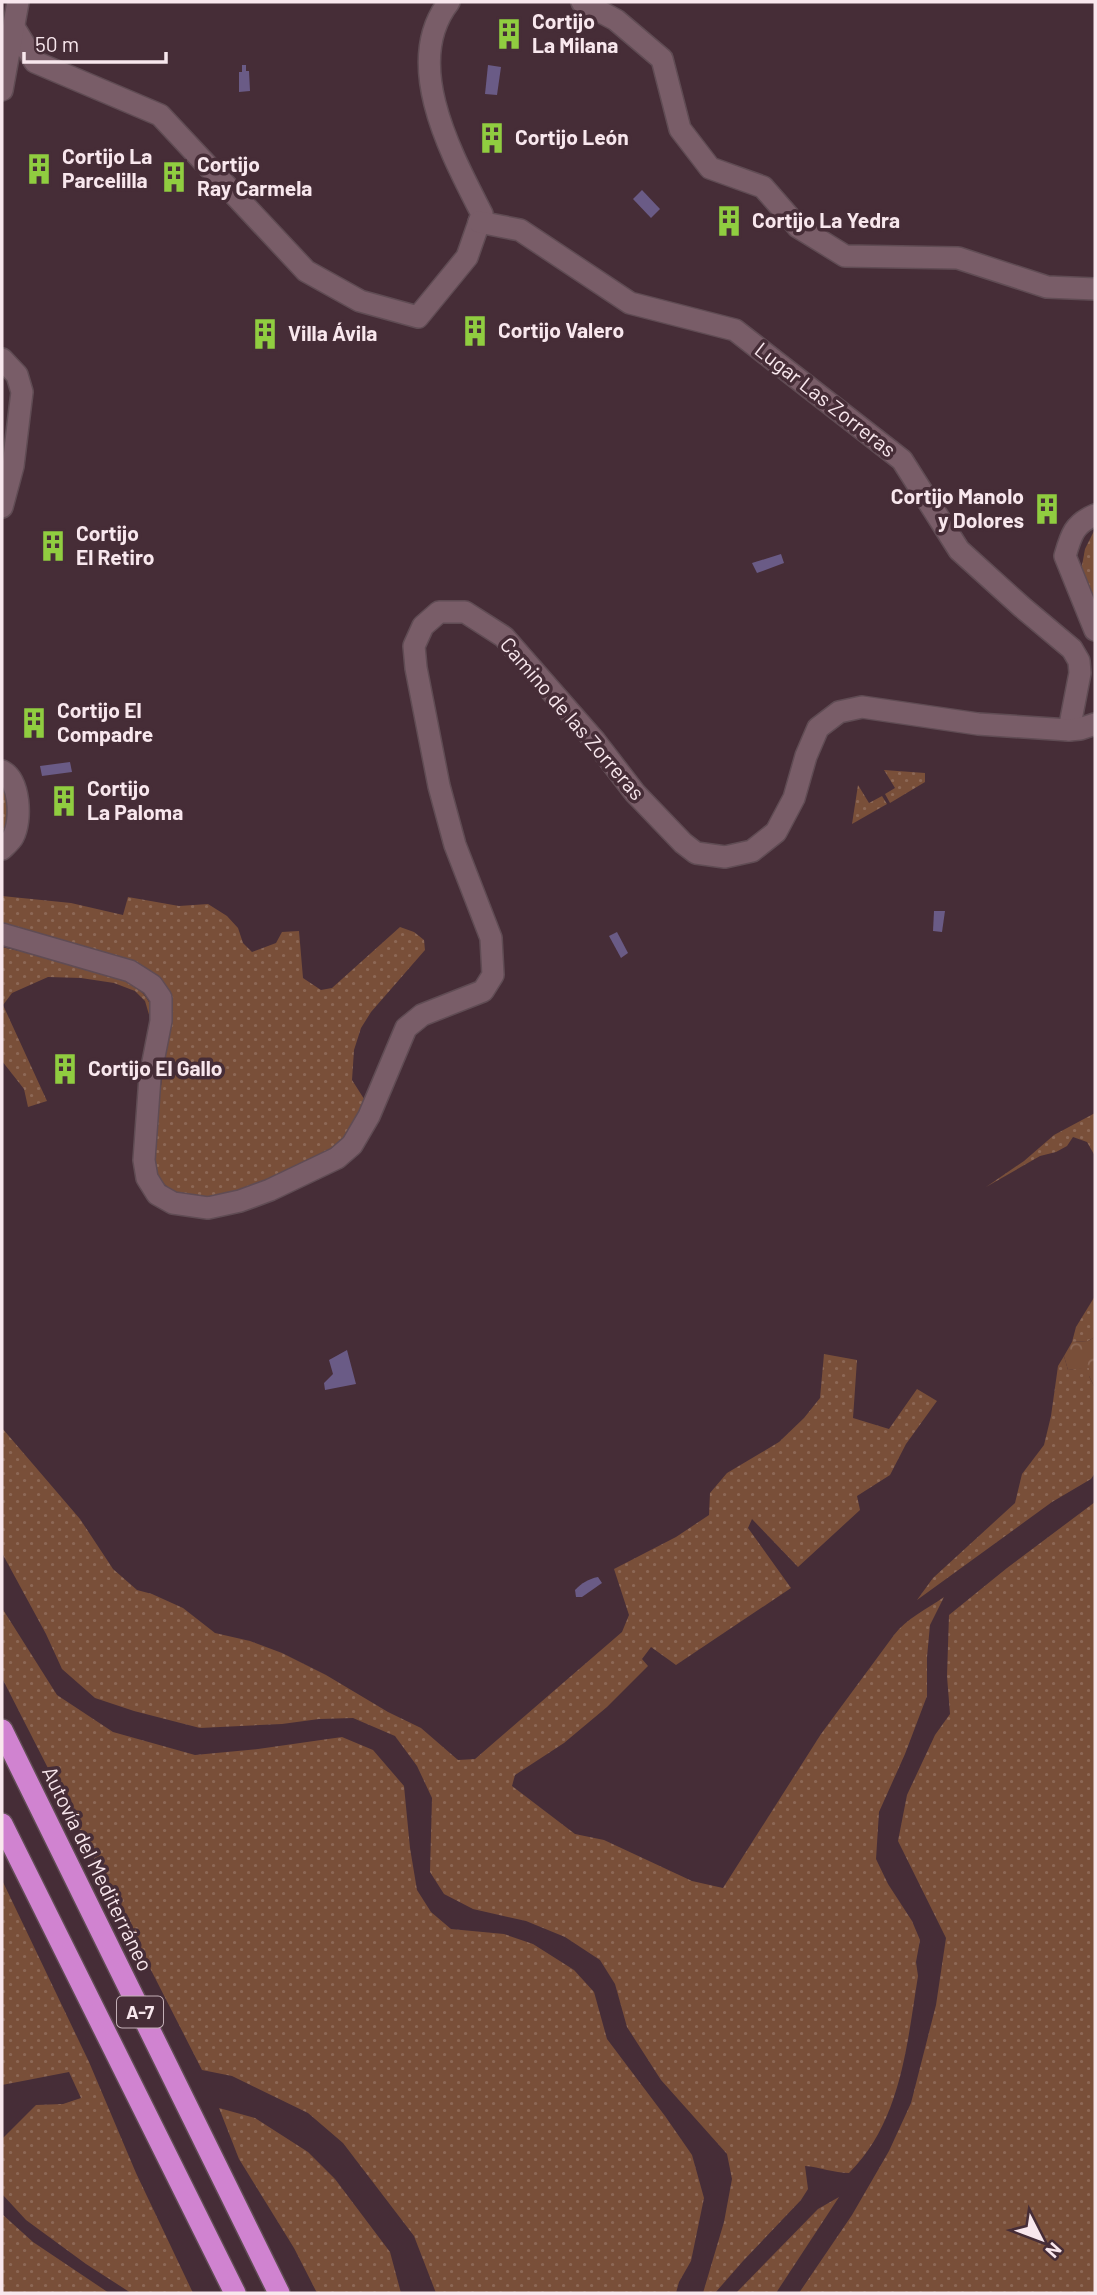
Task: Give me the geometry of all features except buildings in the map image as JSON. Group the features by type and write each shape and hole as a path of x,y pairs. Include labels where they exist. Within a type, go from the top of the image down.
{"highway":[{"name":"Autovía del Mediterráneo","path":"2,1730 279,2293"},
{"name":"A-7","path":"2,1824 235,2293"}],"street":[{"path":"2,90 18,2"},
{"path":"15,30 35,62 160,115 306,271 360,302 418,317 467,257 482,214 456,162 436,107 427,65 438,16 449,2"},
{"path":"582,2 616,20 662,59 680,129 710,168 763,187 798,228 845,256 958,258 1047,287 1095,289"},
{"name":"Lugar Las Zorreras","path":"480,222 520,230 630,303 735,330 902,460 959,550 1072,649 1079,661 1080,673 1069,730"},
{"path":"2,359 17,374 22,392 13,466 2,507"},
{"path":"1095,515 1080,523 1065,556 1095,630"},
{"name":"Camino de las Zorreras","path":"2,934 130,971 152,985 161,998 161,1021 150,1077 144,1160 148,1178 157,1194 173,1203 208,1208 240,1201 270,1190 337,1158 352,1145 369,1116 406,1028 422,1015 483,990 493,975 491,937 455,845 439,786 416,668 414,646 424,625 439,612 465,612 504,637 557,696 635,793 696,853 725,857 752,850 776,832 794,798 806,756 818,728 839,712 862,707 978,724 1069,730 1095,724"},
{"path":"2,771 7,773 16,789 19,807 14,837 2,849"}],"green space":[{"path":"1095,529 1095,603 1081,571 1085,549"},
{"path":"884,770 925,773 925,782 890,803 885,794 895,788"},
{"path":"2,779 8,787 9,826 2,840"},
{"path":"858,785 869,803 882,796 887,804 852,824"},
{"path":"2,896 71,903 123,915 128,897 179,906 208,904 227,916 238,928 243,943 252,952 276,943 282,932 299,931 303,978 321,990 332,988 400,927 414,932 424,940 425,950 371,1012 361,1028 354,1050 352,1080 366,1102 343,1144 296,1171 214,1200 176,1195 155,1175 153,1139 169,1033 168,995 2,925"},
{"path":"2,947 84,965 125,980 141,991 150,1004 152,1025 145,1001 135,991 114,983 48,977 12,993 3,1005 47,1101 28,1107 24,1089 2,1061"},
{"path":"1095,1113 1095,1156 1087,1142 1073,1137 1067,1146 1040,1156 986,1187 1024,1161 1054,1135"},
{"path":"1095,1296 1095,1337 1088,1341 1072,1342 1076,1327"},
{"path":"1095,1337 1095,1388 1089,1376 1089,1368 1068,1370 1064,1356 1072,1342 1088,1341"},
{"path":"824,1354 857,1360 853,1418 889,1429 917,1389 937,1401 906,1444 890,1475 857,1496 860,1510 798,1567 752,1519 748,1528 791,1588 676,1665 651,1647 642,1659 648,1666 607,1707 564,1743 515,1775 512,1786 575,1834 604,1840 692,1881 723,1888 821,1734 894,1635 911,1619 944,1597 930,1625 927,1696 879,1812 876,1859 920,1940 910,2028 891,2106 866,2153 849,2173 805,2166 808,2189 801,2200 715,2293 703,2293 724,2222 732,2179 727,2154 661,2080 627,2027 615,1984 600,1960 565,1937 526,1921 473,1909 444,1894 430,1872 432,1798 417,1766 395,1736 353,1718 200,1728 95,1698 62,1669 2,1553 2,1428 80,1519 113,1569 137,1590 183,1608 215,1633 250,1641 282,1653 326,1675 388,1712 421,1728 458,1760 475,1759 622,1632 629,1615 614,1569 676,1537 709,1515 710,1493 727,1473 779,1442 804,1418 820,1398"},
{"path":"1064,1356 1068,1370 1089,1367 1089,1376 1095,1388 1095,1473 1091,1479 1052,1502 917,1600 933,1578 1015,1503 1022,1474 1044,1445 1058,1366"},
{"path":"1095,1502 1095,2293 799,2293 852,2215 889,2151 911,2103 936,2005 946,1938 898,1841 907,1795 935,1735 950,1714 947,1676 949,1615"},
{"path":"2,1608 57,1695 113,1732 195,1755 342,1737 373,1750 404,1786 417,1890 431,1912 451,1929 504,1934 533,1944 574,1970 594,1992 607,2039 692,2155 704,2198 691,2261 676,2293 436,2293 414,2236 343,2143 308,2113 232,2076 202,2070 2,1678"},
{"path":"2,1880 89,2062 136,2173 193,2293 131,2293 26,2220 2,2194 3,2138 36,2105 63,2104 81,2098 69,2072 2,2085"},
{"path":"219,2108 255,2118 308,2152 335,2179 390,2252 401,2293 317,2293 294,2248 239,2159"},
{"path":"839,2197 776,2293 736,2293 818,2209"},
{"path":"2,2214 33,2242 109,2293 2,2293"}],"shaded area":[{"path":"242,65 246,65 246,71 249,71 250,91 239,92 239,72 242,72"},
{"path":"488,65 501,67 497,95 485,94"},
{"path":"642,190 660,209 651,218 633,199"},
{"path":"781,554 784,563 757,573 752,563"},
{"path":"70,762 72,772 42,776 40,766"},
{"path":"934,911 945,911 942,932 933,931"},
{"path":"617,932 628,953 621,958 609,936"},
{"path":"347,1350 356,1384 325,1390 324,1383 333,1374 329,1360"},
{"path":"598,1577 602,1583 582,1597 576,1597 575,1590 588,1580"}],"place":[{"name":"Cortijo La Milana","path":"509,34"},
{"name":"Cortijo León","path":"492,138"},
{"name":"Cortijo La Parcelilla","path":"39,169"},
{"name":"Cortijo Ray Carmela","path":"174,177"},
{"name":"Cortijo La Yedra","path":"729,221"},
{"name":"Cortijo Valero","path":"475,331"},
{"name":"Villa Ávila","path":"265,334"},
{"name":"Cortijo Manolo y Dolores","path":"1047,509"},
{"name":"Cortijo El Retiro","path":"53,546"},
{"name":"Cortijo El Compadre","path":"34,723"},
{"name":"Cortijo La Paloma","path":"64,801"},
{"name":"Cortijo El Gallo","path":"65,1069"}]}
